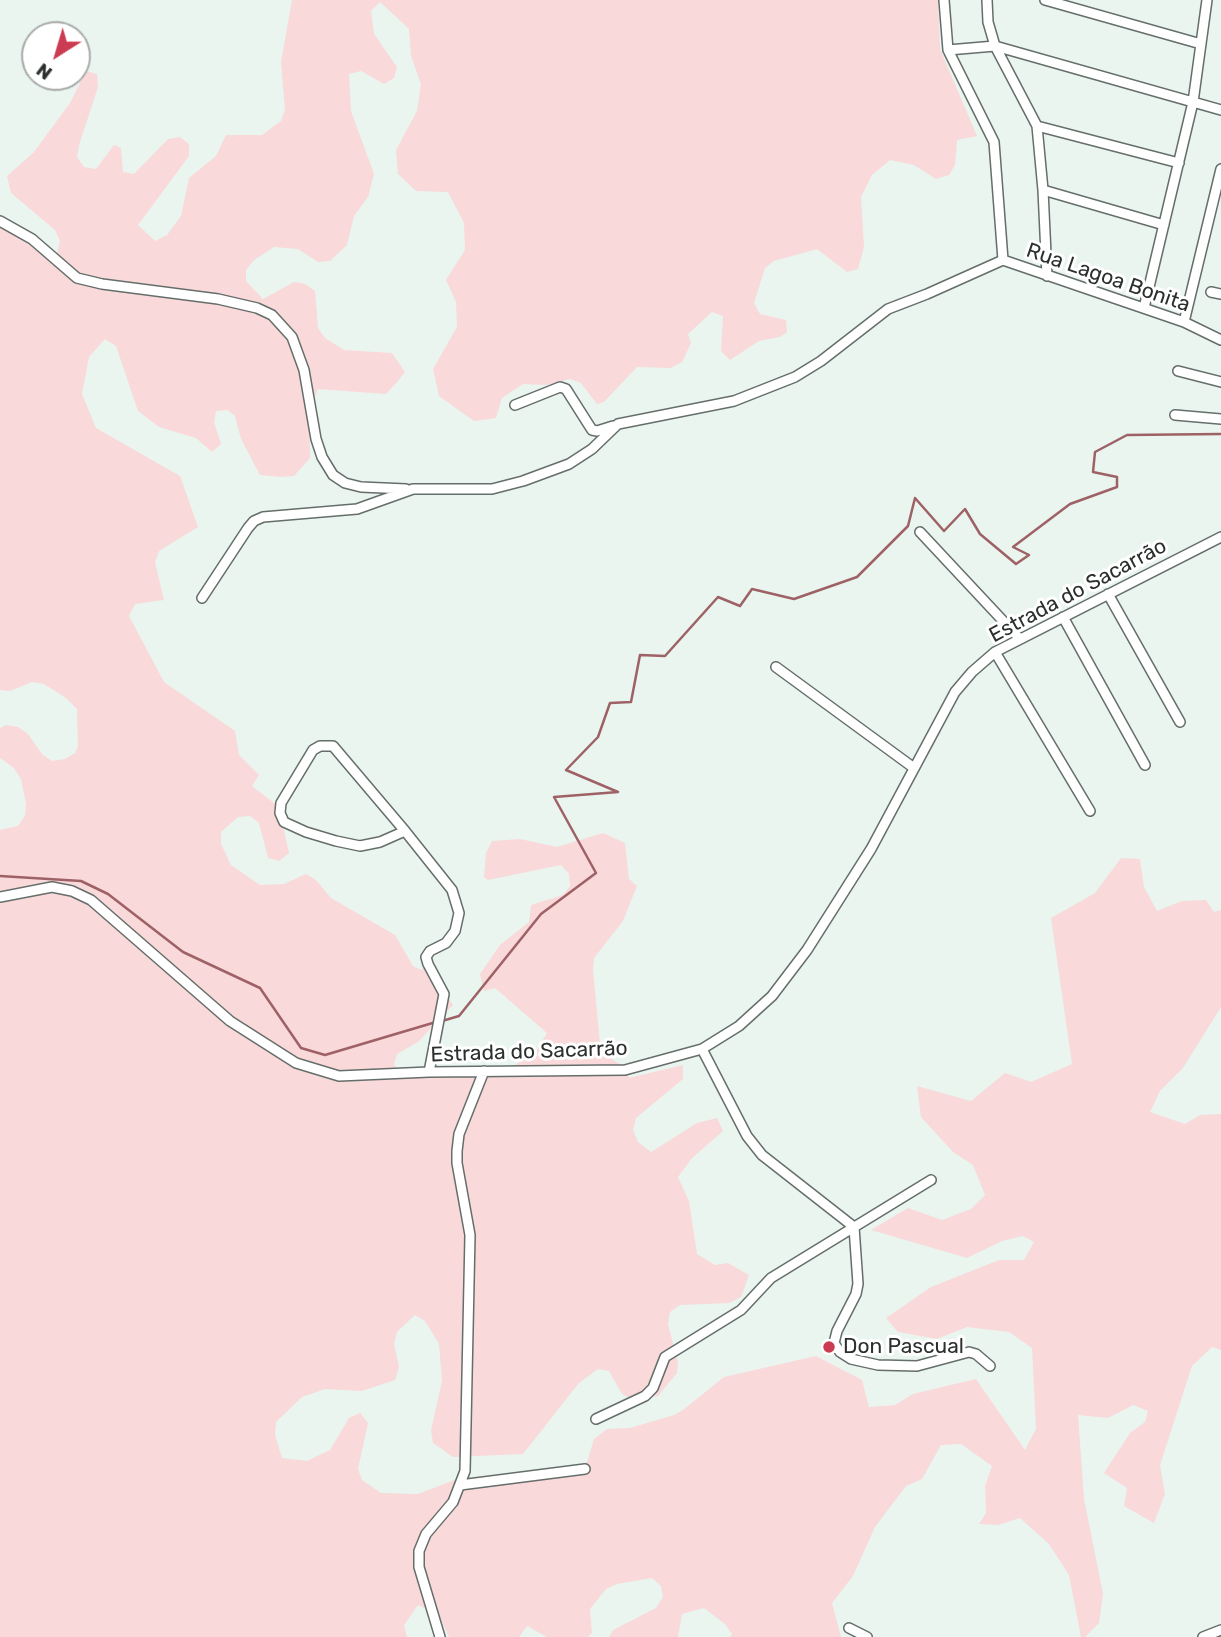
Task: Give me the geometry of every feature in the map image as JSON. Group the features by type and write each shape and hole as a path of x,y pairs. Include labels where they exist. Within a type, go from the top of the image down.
{"street":[{"path":"944,0 948,50 994,142 1003,260"},
{"path":"988,0 988,22 995,46 1037,126 1047,276"},
{"path":"1045,0 1201,44"},
{"path":"1144,308 1193,102 1208,0"},
{"path":"948,50 995,46 1221,110"},
{"path":"1037,126 1179,163"},
{"path":"1184,322 1221,169"},
{"path":"1043,190 1164,225"},
{"path":"0,221 39,245 77,278 102,284 218,299 257,308 272,315 292,337 304,370 316,439 322,457 333,475 345,483 361,487 492,489 569,464 592,449 618,424"},
{"name":"Rua Lagoa Bonita","path":"515,405 560,387 565,389 592,430 597,431 618,424 734,401 796,377 888,309 1003,260 1184,322 1221,340"},
{"path":"1178,371 1221,382"},
{"path":"1175,415 1221,419"},
{"path":"202,598 254,521 264,517 357,509 413,489"},
{"path":"920,532 1020,639"},
{"name":"Estrada do Sacarrão","path":"0,897 52,887 72,891 91,900 230,1021 296,1063 339,1076 429,1072 625,1070 702,1049 739,1026 772,996 807,950 871,849 955,692 972,672 995,652 1221,537"},
{"path":"1108,594 1180,722"},
{"path":"1063,617 1145,765"},
{"path":"995,652 1090,811"},
{"path":"776,667 915,768"},
{"path":"405,831 380,842 360,846 306,832 284,822 280,813 282,803 313,750 320,746 333,746 405,831 452,890 459,913 454,931 446,943 430,951 426,957 444,994 429,1072"},
{"path":"702,1049 747,1136 762,1155 854,1227 858,1284 856,1294 837,1331 834,1343 840,1352 851,1359 878,1365 917,1366 969,1352 976,1354 990,1366"},
{"path":"440,1637 419,1567 419,1551 426,1534 453,1502 465,1471 470,1235 457,1151 458,1134 484,1071"},
{"path":"596,1419 645,1396 653,1388 665,1356 741,1310 771,1278 931,1180"},
{"path":"460,1485 585,1469"},
{"path":"849,1628 867,1637"},
{"path":"1203,1637 1221,1630"}],"shaded area":[{"path":"292,0 938,0 940,49 977,136 957,140 955,165 949,175 936,179 914,165 890,160 872,175 861,197 864,247 858,269 847,272 817,249 774,261 765,268 754,303 760,314 786,320 787,332 780,337 759,341 730,360 721,351 723,316 712,312 688,334 691,343 682,362 671,368 637,367 604,402 597,404 581,383 570,379 547,385 523,384 502,398 496,418 474,421 439,396 433,369 457,327 456,302 446,280 465,250 464,223 448,192 416,191 398,174 396,150 417,111 421,84 411,56 409,29 380,2 371,11 374,34 397,67 394,78 384,84 361,71 349,74 351,111 374,174 368,197 354,216 347,245 330,261 318,262 298,249 274,247 254,260 246,270 246,281 263,299 294,282 305,284 315,291 318,328 325,338 344,350 392,353 405,372 398,381 386,394 318,389 309,411 310,458 294,476 282,477 260,475 241,439 235,416 228,410 216,411 214,422 221,444 212,452 196,438 159,427 138,411 116,346 105,339 89,357 82,394 96,428 180,476 198,527 159,551 155,562 164,600 135,604 129,616 164,682 235,731 239,755 259,775 252,786 279,807 289,853 279,861 268,858 259,823 250,816 238,817 221,832 221,844 231,865 260,885 284,884 306,874 316,880 331,898 395,935 413,966 421,970 427,965 453,1005 418,1042 397,1054 394,1065 404,1074 513,1066 535,1053 547,1033 495,988 484,991 480,974 500,945 529,922 531,905 563,895 570,886 569,874 561,865 488,880 484,877 486,853 492,841 520,839 557,847 603,833 625,843 629,879 637,886 623,921 594,958 600,1044 606,1055 627,1069 629,1078 683,1065 683,1079 636,1118 633,1130 638,1142 651,1152 697,1123 717,1118 723,1131 692,1158 678,1177 689,1201 697,1254 715,1265 728,1263 749,1275 741,1297 729,1303 680,1305 670,1312 668,1324 678,1363 677,1373 658,1396 633,1400 622,1394 609,1371 598,1369 579,1383 523,1454 453,1457 433,1443 431,1430 442,1381 439,1344 425,1321 415,1315 397,1332 394,1344 399,1367 395,1380 362,1391 325,1389 302,1397 276,1422 275,1435 282,1458 307,1461 330,1450 349,1418 360,1413 368,1423 358,1469 362,1480 381,1493 418,1494 462,1477 490,1488 503,1479 567,1474 587,1462 594,1439 607,1429 630,1428 674,1415 724,1377 816,1356 862,1380 869,1407 895,1405 913,1394 976,1379 1025,1450 1036,1429 1032,1348 1009,1332 967,1327 937,1339 898,1332 886,1318 931,1287 999,1260 1024,1260 1034,1242 1023,1236 1002,1241 967,1258 871,1230 908,1208 942,1220 971,1209 985,1195 973,1165 953,1152 921,1117 917,1086 971,1101 1005,1073 1031,1082 1072,1064 1051,918 1095,893 1121,858 1140,859 1144,887 1157,911 1182,901 1206,900 1214,912 1221,910 1221,1007 1183,1068 1160,1091 1150,1112 1185,1124 1200,1115 1221,1114 1221,1350 1212,1347 1192,1366 1160,1465 1165,1494 1154,1523 1124,1506 1127,1488 1104,1473 1130,1433 1145,1422 1148,1411 1133,1405 1108,1418 1078,1415 1084,1499 1103,1594 1099,1623 1085,1637 1081,1637 1069,1575 1049,1544 1020,1518 998,1525 979,1524 986,1513 985,1486 992,1466 961,1444 941,1445 922,1479 906,1486 875,1527 853,1576 832,1603 841,1637 730,1637 732,1634 725,1624 704,1608 682,1614 678,1637 609,1637 613,1630 656,1608 663,1597 661,1586 652,1578 617,1584 606,1589 590,1609 592,1633 588,1637 547,1637 527,1626 519,1637 449,1637 439,1615 418,1605 404,1625 407,1637 0,1637 0,830 18,826 25,816 26,804 21,779 14,768 0,758 0,728 6,725 18,727 28,734 42,754 52,761 65,759 75,753 78,746 77,709 66,698 44,684 32,682 10,691 0,690 0,221 43,251 57,253 60,241 55,230 11,193 7,176 34,152 76,91 91,91 91,72 97,74 98,87 77,157 84,167 96,169 114,145 121,148 123,172 134,174 168,139 180,137 189,144 189,156 138,225 155,241 167,235 181,216 189,178 216,156 226,135 262,135 281,121 285,110 281,62"}],"waterway":[{"path":"442,1021 459,1016 541,914 596,873 554,797 618,792 566,770 598,737 610,703 631,702 640,655 665,656 718,597 740,606 752,589 794,599 857,577 908,526 915,498 944,531 965,509 980,534 1016,564 1029,555 1013,547 1070,504 1117,487 1117,477 1093,472 1095,452 1127,435 1221,434"},
{"path":"0,876 81,881 108,894 183,952 260,988 301,1048 325,1055 436,1022"}],"place":[{"name":"Don Pascual","path":"829,1347"}]}
